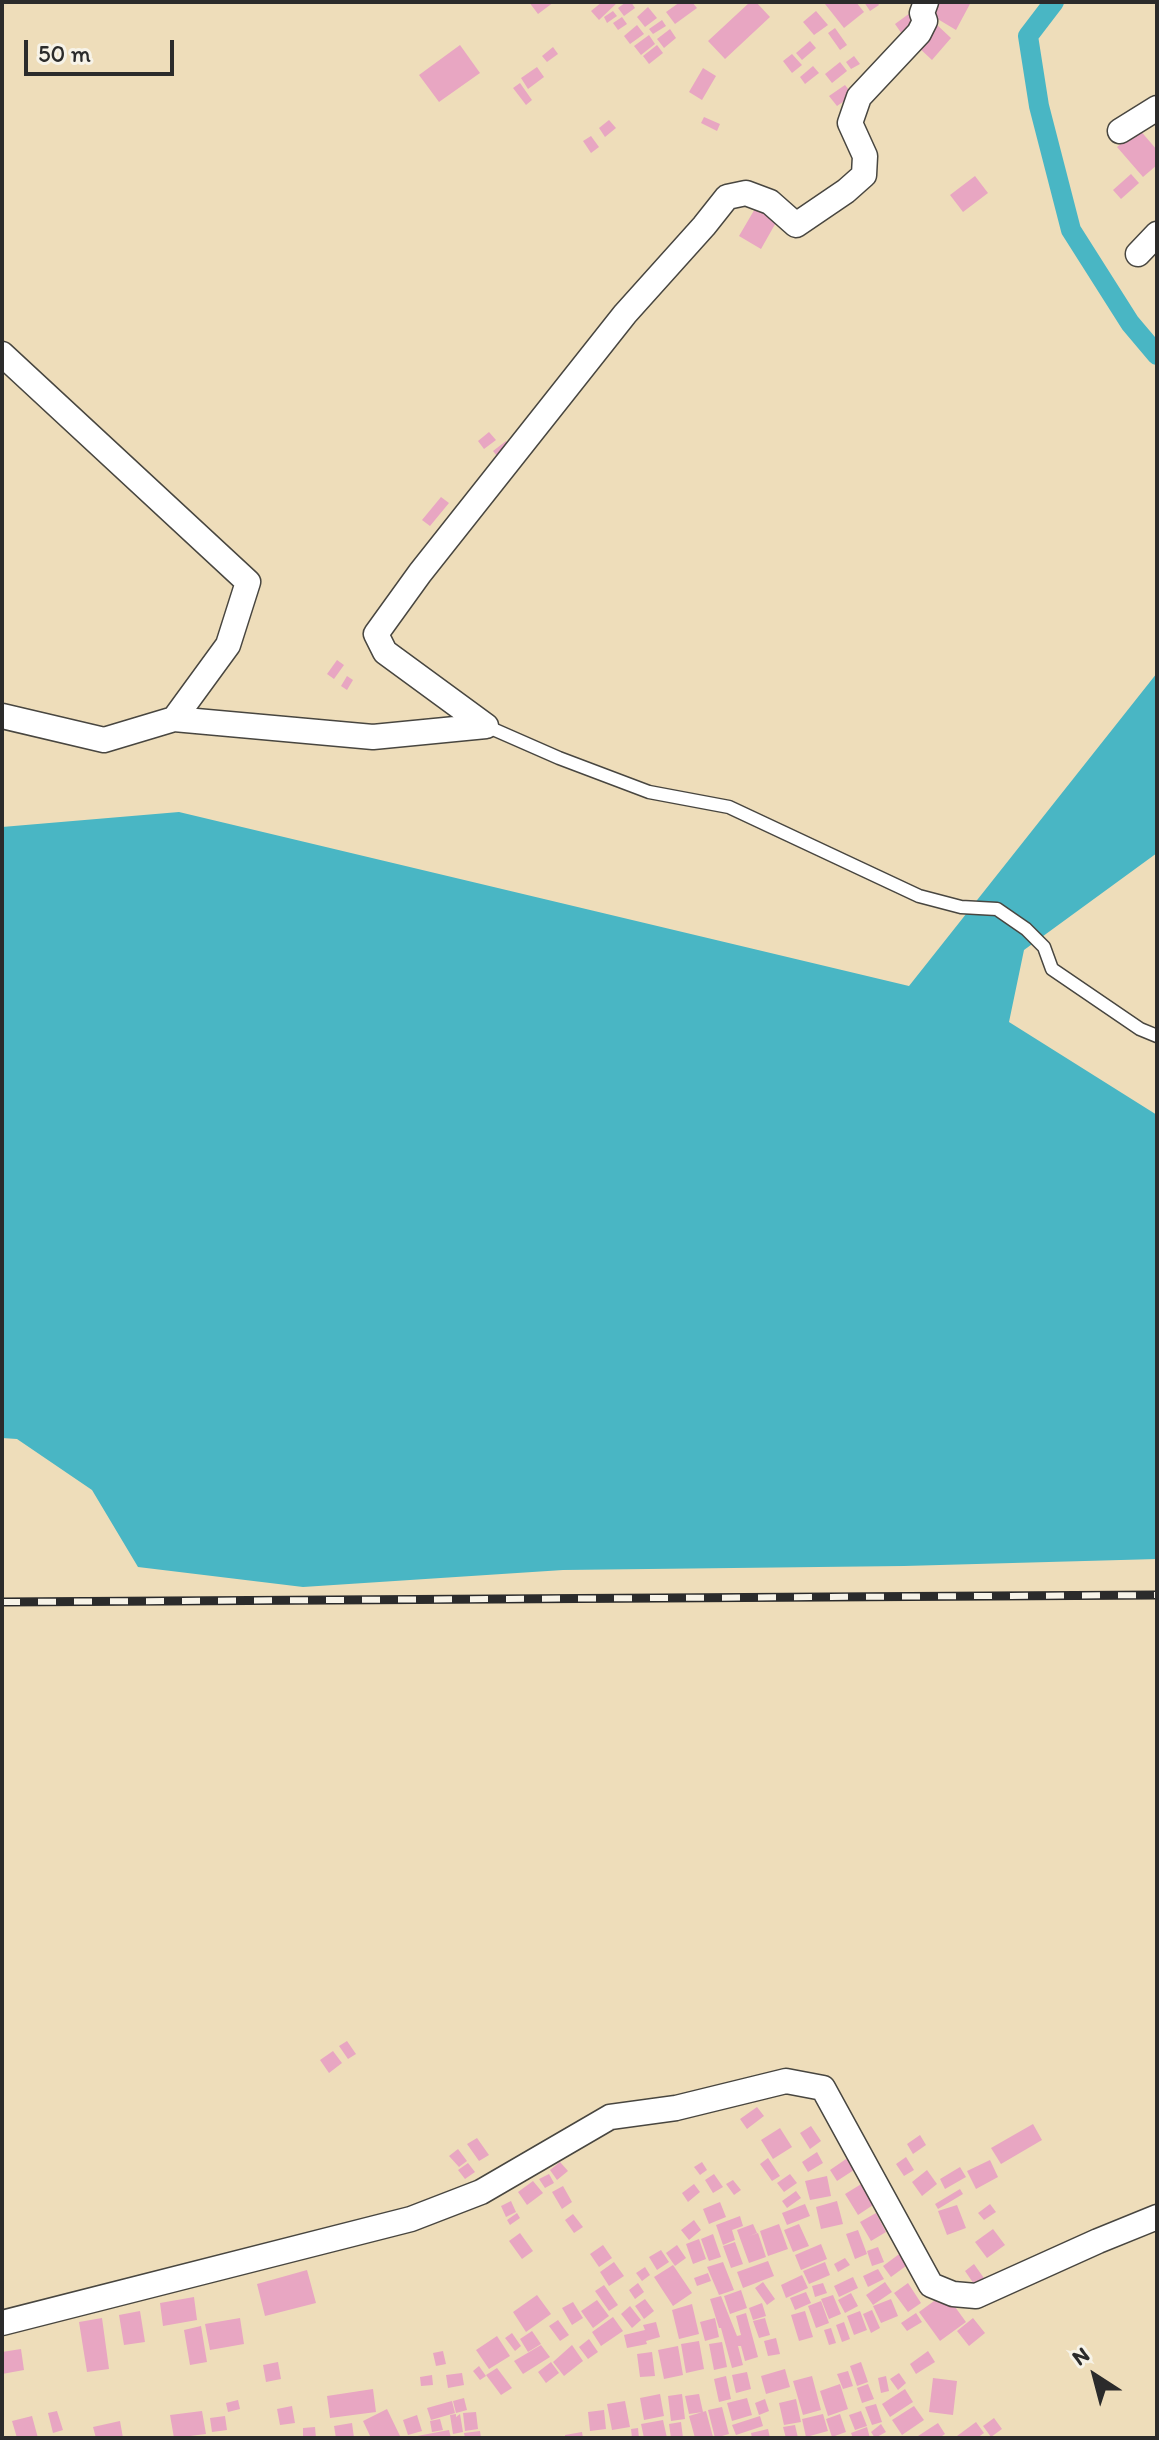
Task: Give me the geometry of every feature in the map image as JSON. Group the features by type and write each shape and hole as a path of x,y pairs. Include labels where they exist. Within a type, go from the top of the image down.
{"street":[{"path":"486,726 385,652 376,634 420,573 625,314 727,197 746,193 770,202 796,225 864,175 865,156 850,123 859,97 919,33 925,21 922,13 926,2"},
{"path":"1120,131 1157,108"},
{"path":"1138,254 1157,234"},
{"path":"2,354 248,582 228,645 174,719"},
{"path":"2,716 104,740 174,719 373,737 486,726"},
{"path":"2,2323 411,2219 481,2192 610,2117 676,2108 786,2081 823,2088 931,2285 953,2294 976,2296 1157,2217"}],"lane":[{"path":"486,726 649,792 729,807 919,896 961,907 997,909 1026,929 1044,947 1052,969 1140,1029 1157,1036"}],"water":[{"path":"1157,673 1157,853 1024,950 1009,1022 1157,1115 1157,1559 563,1570 303,1587 138,1567 92,1490 17,1439 2,1438 2,827 179,812 909,986"}],"building":[{"path":"529,2 554,2 538,14"},
{"path":"602,2 618,2 599,20 591,11"},
{"path":"631,2 635,8 624,16 618,8"},
{"path":"680,2 692,2 697,8 675,24 666,12"},
{"path":"750,2 756,2 770,17 725,59 708,41"},
{"path":"856,2 864,12 844,28 825,4"},
{"path":"864,2 877,2 879,5 870,11"},
{"path":"938,2 971,2 956,30 931,15"},
{"path":"648,7 657,18 645,27 637,17"},
{"path":"613,11 617,16 607,23 604,17"},
{"path":"816,11 828,25 814,35 803,22"},
{"path":"910,13 919,25 904,37 895,24"},
{"path":"622,17 627,24 618,30 613,23"},
{"path":"662,20 666,26 653,34 649,29"},
{"path":"936,24 951,38 932,60 917,46"},
{"path":"637,25 644,34 630,44 624,36"},
{"path":"835,28 847,45 840,50 828,33"},
{"path":"670,29 676,38 664,48 657,39"},
{"path":"649,35 655,44 641,55 634,46"},
{"path":"810,41 816,48 802,60 796,53"},
{"path":"460,45 480,73 439,102 419,75"},
{"path":"657,45 663,53 649,64 643,56"},
{"path":"553,47 558,54 547,62 542,56"},
{"path":"792,54 802,65 792,73 783,61"},
{"path":"854,56 860,64 851,69 846,62"},
{"path":"840,62 847,71 832,83 825,74"},
{"path":"813,66 819,73 805,84 800,77"},
{"path":"537,67 544,77 528,89 521,78"},
{"path":"703,68 716,76 702,100 689,92"},
{"path":"520,83 532,100 526,105 513,88"},
{"path":"845,85 853,95 837,106 829,96"},
{"path":"704,117 720,124 717,131 701,123"},
{"path":"609,120 616,128 605,137 599,128"},
{"path":"1139,129 1157,150 1157,165 1143,177 1117,147"},
{"path":"591,136 599,147 591,153 583,141"},
{"path":"1131,174 1139,183 1121,199 1113,190"},
{"path":"975,176 988,193 963,212 950,195"},
{"path":"756,207 778,219 761,249 739,236"},
{"path":"489,432 496,440 484,449 478,441"},
{"path":"506,441 510,446 497,456 493,451"},
{"path":"441,497 449,503 430,526 422,520"},
{"path":"337,660 344,665 334,679 327,674"},
{"path":"347,676 353,680 347,690 341,686"},
{"path":"347,2041 356,2054 348,2059 339,2046"},
{"path":"333,2051 342,2063 329,2073 320,2060"},
{"path":"757,2107 764,2116 747,2129 740,2119"},
{"path":"1033,2124 1042,2140 1001,2164 991,2148"},
{"path":"811,2126 821,2141 810,2149 800,2133"},
{"path":"780,2128 792,2147 773,2159 761,2140"},
{"path":"920,2135 926,2145 913,2154 907,2144"},
{"path":"477,2138 489,2155 479,2161 467,2144"},
{"path":"458,2149 467,2161 459,2167 449,2156"},
{"path":"817,2152 823,2163 808,2172 802,2162"},
{"path":"849,2157 857,2168 837,2181 830,2170"},
{"path":"906,2157 914,2170 904,2176 896,2164"},
{"path":"768,2158 780,2176 772,2181 760,2164"},
{"path":"990,2160 998,2177 976,2189 967,2171"},
{"path":"560,2162 568,2171 557,2180 550,2170"},
{"path":"702,2162 707,2170 700,2175 694,2167"},
{"path":"468,2163 475,2172 465,2179 458,2170"},
{"path":"960,2167 966,2177 945,2189 940,2179"},
{"path":"927,2170 937,2184 922,2196 912,2182"},
{"path":"549,2174 554,2183 545,2188 539,2179"},
{"path":"714,2174 723,2187 713,2193 705,2180"},
{"path":"790,2174 797,2183 784,2192 777,2183"},
{"path":"827,2176 831,2196 810,2200 805,2181"},
{"path":"733,2180 741,2190 734,2195 726,2184"},
{"path":"533,2181 543,2193 527,2205 518,2192"},
{"path":"863,2183 876,2203 858,2215 845,2194"},
{"path":"694,2184 700,2192 688,2202 682,2193"},
{"path":"563,2186 572,2202 562,2209 552,2192"},
{"path":"960,2189 963,2194 938,2209 935,2204"},
{"path":"796,2191 801,2198 787,2208 782,2201"},
{"path":"511,2201 516,2212 506,2217 501,2206"},
{"path":"837,2201 843,2224 821,2229 816,2207"},
{"path":"720,2202 726,2217 709,2224 703,2209"},
{"path":"805,2204 810,2216 787,2225 782,2213"},
{"path":"990,2204 996,2212 984,2220 978,2213"},
{"path":"957,2205 966,2228 947,2235 938,2211"},
{"path":"517,2213 520,2218 510,2225 507,2220"},
{"path":"876,2213 886,2232 871,2241 860,2222"},
{"path":"573,2214 583,2227 574,2233 565,2220"},
{"path":"740,2216 743,2226 732,2230 735,2240 723,2245 716,2225"},
{"path":"694,2220 701,2230 689,2240 681,2230"},
{"path":"753,2224 757,2233 749,2236 758,2233 766,2257 749,2263 737,2230"},
{"path":"779,2224 788,2249 768,2256 760,2231"},
{"path":"799,2224 809,2246 793,2252 784,2230"},
{"path":"993,2229 1005,2245 987,2258 975,2242"},
{"path":"858,2230 867,2254 855,2259 846,2234"},
{"path":"520,2233 533,2251 522,2259 509,2241"},
{"path":"713,2234 721,2257 709,2261 701,2239"},
{"path":"699,2239 706,2259 693,2264 686,2244"},
{"path":"735,2242 743,2264 731,2268 723,2246"},
{"path":"821,2244 827,2259 801,2270 795,2255"},
{"path":"603,2245 612,2258 599,2267 590,2254"},
{"path":"677,2245 686,2258 675,2266 666,2253"},
{"path":"878,2247 884,2262 872,2266 867,2251"},
{"path":"661,2250 669,2262 657,2270 649,2257"},
{"path":"902,2252 910,2263 891,2277 883,2266"},
{"path":"845,2258 850,2265 838,2272 834,2264"},
{"path":"768,2261 774,2276 743,2288 737,2272"},
{"path":"614,2262 624,2276 609,2286 600,2272"},
{"path":"723,2262 734,2290 719,2295 707,2267"},
{"path":"825,2262 830,2275 809,2284 803,2271"},
{"path":"974,2264 986,2281 976,2287 965,2271"},
{"path":"673,2265 692,2293 673,2306 654,2277"},
{"path":"645,2267 650,2275 642,2281 636,2273"},
{"path":"878,2269 884,2279 868,2287 863,2276"},
{"path":"307,2270 316,2303 265,2316 257,2284"},
{"path":"708,2273 711,2281 697,2286 694,2278"},
{"path":"802,2275 808,2288 786,2298 781,2285"},
{"path":"853,2277 858,2288 839,2297 834,2286"},
{"path":"763,2282 775,2299 767,2305 755,2288"},
{"path":"885,2282 892,2292 873,2305 866,2295"},
{"path":"638,2283 644,2292 635,2299 629,2290"},
{"path":"823,2283 827,2293 815,2297 812,2286"},
{"path":"908,2283 921,2303 908,2312 894,2293"},
{"path":"604,2285 618,2305 609,2311 595,2291"},
{"path":"741,2290 747,2308 730,2314 724,2296"},
{"path":"806,2292 811,2303 795,2310 790,2298"},
{"path":"851,2293 858,2306 845,2313 838,2300"},
{"path":"945,2293 966,2322 940,2341 919,2312"},
{"path":"537,2295 551,2314 526,2332 513,2312"},
{"path":"833,2295 841,2314 829,2319 821,2299"},
{"path":"721,2296 737,2336 741,2335 736,2316 746,2313 758,2357 745,2361 741,2346 738,2346 743,2365 732,2368 710,2299"},
{"path":"194,2297 197,2320 163,2326 160,2303"},
{"path":"645,2299 654,2311 644,2319 635,2306"},
{"path":"891,2299 898,2316 881,2323 873,2306"},
{"path":"597,2300 609,2316 593,2328 581,2311"},
{"path":"821,2301 829,2323 816,2328 808,2306"},
{"path":"573,2302 583,2318 572,2325 562,2308"},
{"path":"762,2303 766,2316 753,2320 749,2308"},
{"path":"692,2304 699,2334 679,2339 672,2310"},
{"path":"630,2306 641,2320 632,2328 621,2314"},
{"path":"872,2310 880,2328 871,2333 863,2314"},
{"path":"140,2311 145,2342 124,2345 119,2315"},
{"path":"805,2311 813,2337 799,2341 791,2315"},
{"path":"860,2311 867,2330 854,2335 847,2316"},
{"path":"916,2313 922,2322 907,2331 901,2323"},
{"path":"613,2317 623,2331 601,2346 592,2332"},
{"path":"102,2318 109,2369 87,2372 79,2322"},
{"path":"240,2318 244,2344 210,2350 205,2324"},
{"path":"715,2318 719,2337 705,2341 700,2322"},
{"path":"765,2318 770,2335 759,2338 753,2321"},
{"path":"973,2318 985,2333 969,2346 957,2331"},
{"path":"558,2320 569,2335 560,2341 549,2326"},
{"path":"656,2322 660,2337 646,2341 647,2344 627,2348 624,2335 645,2330 643,2325"},
{"path":"844,2322 850,2339 842,2342 836,2325"},
{"path":"201,2326 207,2362 190,2365 184,2330"},
{"path":"831,2328 836,2343 829,2345 824,2330"},
{"path":"532,2331 541,2344 528,2352 520,2339"},
{"path":"512,2333 521,2346 515,2351 505,2338"},
{"path":"497,2336 510,2356 489,2369 476,2350"},
{"path":"776,2338 780,2354 768,2356 764,2341"},
{"path":"589,2339 598,2352 588,2359 579,2347"},
{"path":"699,2341 704,2369 686,2373 681,2344"},
{"path":"722,2342 727,2367 714,2370 709,2344"},
{"path":"541,2345 550,2357 523,2374 514,2361"},
{"path":"572,2345 583,2361 564,2376 553,2362"},
{"path":"678,2346 683,2375 664,2379 658,2350"},
{"path":"21,2349 24,2370 2,2374 2,2352"},
{"path":"443,2351 446,2364 436,2366 433,2353"},
{"path":"928,2351 935,2362 916,2374 910,2364"},
{"path":"652,2352 655,2376 640,2377 637,2354"},
{"path":"278,2362 281,2379 266,2382 263,2365"},
{"path":"551,2362 559,2373 546,2383 538,2372"},
{"path":"861,2362 868,2382 857,2386 850,2366"},
{"path":"479,2366 486,2376 480,2380 473,2371"},
{"path":"497,2368 512,2388 501,2395 486,2375"},
{"path":"785,2369 790,2387 766,2394 761,2376"},
{"path":"848,2371 853,2386 843,2389 837,2374"},
{"path":"747,2372 751,2389 736,2393 732,2375"},
{"path":"462,2373 464,2385 448,2388 446,2375"},
{"path":"899,2373 906,2383 898,2390 890,2379"},
{"path":"432,2375 433,2385 421,2386 420,2377"},
{"path":"726,2376 731,2399 719,2402 714,2379"},
{"path":"812,2376 821,2410 803,2415 793,2381"},
{"path":"886,2376 889,2391 881,2393 878,2378"},
{"path":"933,2378 957,2381 953,2415 929,2412"},
{"path":"840,2384 848,2409 828,2416 820,2391"},
{"path":"868,2384 874,2399 862,2403 857,2388"},
{"path":"373,2389 376,2412 330,2418 327,2396"},
{"path":"905,2389 913,2402 890,2417 882,2404"},
{"path":"660,2394 664,2416 644,2420 640,2398"},
{"path":"682,2394 685,2419 671,2421 668,2396"},
{"path":"699,2394 703,2412 689,2414 685,2396"},
{"path":"464,2398 467,2410 456,2413 453,2401"},
{"path":"747,2398 752,2415 732,2421 727,2403"},
{"path":"765,2399 769,2411 759,2415 755,2403"},
{"path":"796,2399 801,2422 784,2425 779,2403"},
{"path":"238,2400 240,2409 228,2412 226,2403"},
{"path":"452,2401 455,2413 431,2420 427,2408"},
{"path":"625,2401 630,2427 612,2430 607,2404"},
{"path":"876,2404 882,2422 872,2425 865,2407"},
{"path":"292,2406 295,2423 280,2425 277,2409"},
{"path":"914,2406 924,2420 902,2435 892,2420"},
{"path":"722,2407 729,2434 715,2438 708,2410"},
{"path":"387,2409 401,2438 371,2438 363,2421"},
{"path":"604,2410 606,2429 590,2431 588,2412"},
{"path":"57,2411 63,2430 53,2433 48,2413"},
{"path":"202,2411 206,2434 174,2438 170,2415"},
{"path":"706,2411 713,2437 695,2438 689,2416"},
{"path":"861,2411 867,2426 855,2430 849,2415"},
{"path":"476,2412 478,2429 465,2431 463,2413"},
{"path":"456,2414 456,2417 460,2414 463,2432 453,2434 450,2415"},
{"path":"823,2414 828,2431 806,2437 802,2419"},
{"path":"840,2414 846,2432 832,2437 826,2419"},
{"path":"417,2415 422,2431 408,2435 403,2420"},
{"path":"32,2416 38,2438 17,2438 12,2421"},
{"path":"225,2416 227,2430 212,2432 210,2418"},
{"path":"760,2416 763,2426 736,2435 732,2425"},
{"path":"994,2418 1002,2429 991,2437 983,2426"},
{"path":"440,2419 443,2430 432,2432 430,2421"},
{"path":"663,2420 667,2438 644,2438 641,2424"},
{"path":"120,2421 123,2438 96,2438 93,2427"},
{"path":"681,2422 683,2438 671,2438 669,2424"},
{"path":"976,2422 984,2433 977,2438 958,2438 957,2436"},
{"path":"352,2423 354,2438 336,2438 334,2426"},
{"path":"938,2423 945,2434 939,2438 918,2436"},
{"path":"881,2424 886,2432 875,2438 871,2432"},
{"path":"795,2425 798,2438 786,2438 783,2427"},
{"path":"315,2427 316,2438 303,2438 303,2428"},
{"path":"867,2427 870,2438 853,2438 851,2433"},
{"path":"638,2428 639,2438 632,2438 631,2429"},
{"path":"768,2429 770,2438 752,2438 751,2433"},
{"path":"449,2430 451,2438 412,2438 412,2437"},
{"path":"480,2431 481,2438 465,2438 464,2433"},
{"path":"582,2432 583,2438 565,2438 565,2435"}],"waterway":[{"path":"1054,2 1028,36 1039,106 1071,230 1130,323 1157,355"}],"railway":[{"path":"2,1602 1157,1595"}]}
